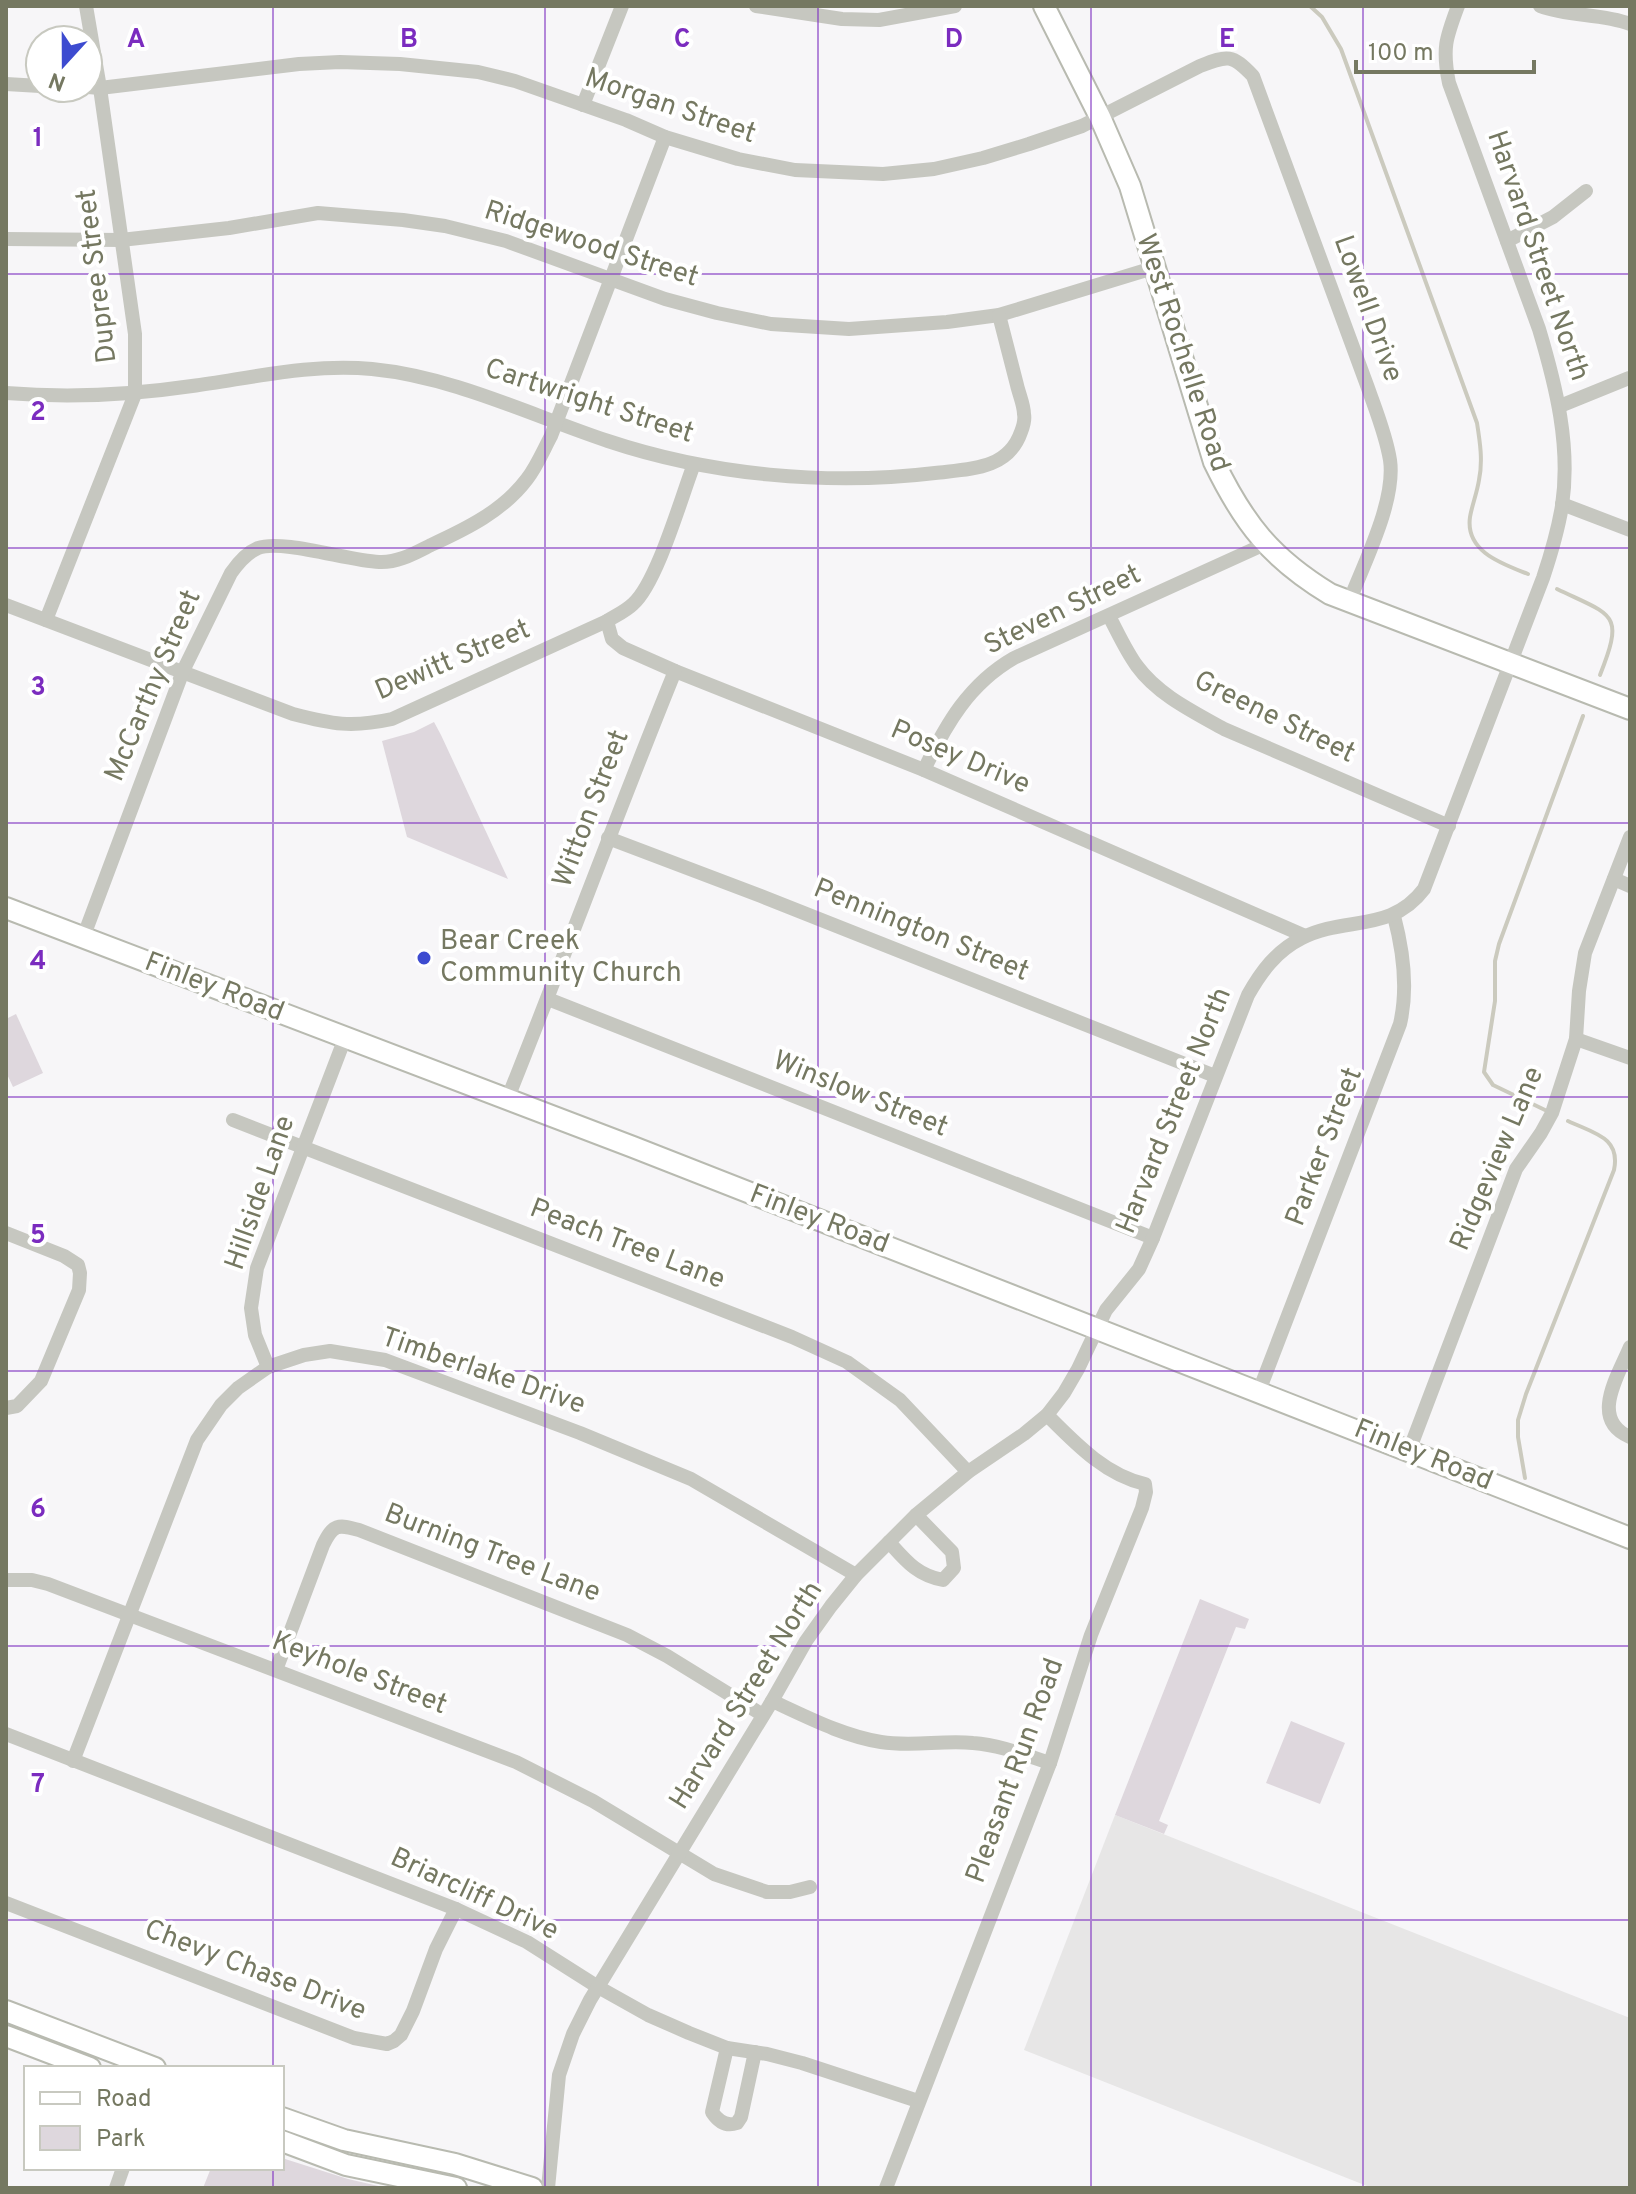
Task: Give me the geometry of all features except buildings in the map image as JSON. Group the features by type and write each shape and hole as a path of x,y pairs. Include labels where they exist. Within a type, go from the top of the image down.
{"street":[{"path":"583,105 622,6"},
{"path":"756,6 842,19 955,6"},
{"name":"West Rochelle Road","path":"1044,6 1100,117 1130,186 1214,462 1242,515 1265,544 1312,583 1349,602 1630,709"},
{"name":"Harvard Street North","path":"548,2188 559,2075 573,2034 598,1987 806,1641 856,1575 916,1515 968,1472 1047,1415 1071,1381 1106,1310 1139,1269 1248,995 1260,973 1277,954 1305,936 1394,916 1416,900 1424,889 1548,563 1562,504 1564,451 1560,406 1539,329 1449,83 1445,61 1447,35 1458,6"},
{"path":"1540,6 1563,14 1628,18"},
{"name":"Morgan Street","path":"104,87 299,64 370,63 478,72 515,81 712,152 773,167 827,173 883,174 934,169 983,158 1082,126 1219,59"},
{"name":"Lowell Drive","path":"1219,59 1239,61 1253,76 1383,431 1390,461 1390,483 1349,602"},
{"name":"Dupree Street","path":"46,620 135,394 135,334 97,104"},
{"name":"McCarthy Street","path":"83,938 183,671 238,563 254,550 278,546 382,563 410,555 462,530 483,518 518,490 536,465 555,423 665,137"},
{"path":"1507,241 1553,217 1586,191"},
{"name":"Ridgewood Street","path":"6,239 121,240 229,228 318,213 403,220 460,229 506,241 691,307 771,324 849,329 887,328 999,315 1153,268"},
{"name":"Cartwright Street","path":"6,393 135,394 311,368 369,368 417,375 611,442 694,464 799,477 893,478 984,467 1003,458 1012,448 1025,415 999,315"},
{"path":"1560,406 1629,378"},
{"name":"Dewitt Street","path":"6,605 293,714 332,724 350,725 392,719 607,621 632,605 645,591 694,464"},
{"path":"1562,504 1630,530"},
{"name":"Steven Street","path":"924,770 960,704 996,668 1265,544"},
{"name":"Greene Street","path":"1109,616 1138,668 1162,691 1196,713 1224,729 1449,826"},
{"name":"Posey Drive","path":"607,621 612,639 623,648 924,770 1305,936"},
{"name":"Witton Street","path":"507,1100 675,671"},
{"name":"Ridgeview Lane","path":"1409,1451 1516,1169 1552,1113 1576,1039 1585,953 1630,837"},
{"name":"Pennington Street","path":"608,838 1215,1076"},
{"path":"1614,879 1630,886"},
{"name":"Finley Road","path":"6,908 633,1147 1630,1538"},
{"name":"Parker Street","path":"1259,1391 1400,1024 1404,992 1394,916"},
{"name":"Winslow Street","path":"548,999 1153,1238"},
{"name":"Hillside Lane","path":"268,1367 255,1335 251,1308 257,1268 345,1038"},
{"path":"1576,1039 1630,1058"},
{"name":"Peach Tree Lane","path":"233,1120 792,1337 847,1362 900,1400 968,1472"},
{"path":"6,1233 64,1256 78,1265 79,1290 41,1381 17,1406 6,1408"},
{"path":"1627,1436 1612,1423 1607,1411 1630,1347"},
{"name":"Timberlake Drive","path":"73,1761 197,1440 221,1405 238,1388 268,1367 304,1355 330,1351 385,1360 580,1433 691,1479 856,1575"},
{"name":"Pleasant Run Road","path":"886,2188 1050,1763 1091,1635 1146,1492 1145,1484 1117,1474 1077,1446 1047,1415"},
{"path":"889,1542 926,1577 943,1580 954,1568 952,1552 916,1515"},
{"name":"Burning Tree Lane","path":"276,1670 323,1545 333,1528 343,1525 627,1635 763,1715"},
{"name":"Keyhole Street","path":"6,1580 32,1580 48,1584 516,1762 593,1801 714,1874 767,1892 790,1892 810,1887"},
{"path":"772,1701 854,1735 879,1742 902,1745 974,1743 1001,1747 1050,1763"},
{"name":"Briarcliff Drive","path":"6,1734 456,1909 527,1942 648,2015 727,2048 802,2063 918,2101"},
{"name":"Chevy Chase Drive","path":"6,1903 354,2038 387,2044 394,2041 407,2025 436,1949 456,1909"},
{"path":"6,2011 150,2066"},
{"path":"6,2036 85,2066"},
{"path":"727,2048 712,2112 727,2125 737,2123 741,2117 755,2052"},
{"path":"284,2119 344,2140 455,2164 532,2188"},
{"path":"284,2142 346,2165 456,2188"}],"shaded area":[{"path":"1115,1815 1630,2018 1630,2188 1372,2188 1024,2050"}],"green space":[{"path":"434,722 508,879 407,837 382,741 414,732"},
{"path":"16,1014 43,1073 13,1087 6,1072 6,1019"},
{"path":"1200,1599 1249,1619 1245,1629 1236,1627 1159,1821 1168,1825 1164,1834 1115,1815"},
{"path":"1291,1721 1345,1743 1320,1804 1266,1783"},
{"path":"284,2159 387,2188 203,2188 210,2170 284,2170"}],"waterway":[{"path":"1310,6 1322,17 1341,49 1477,423 1481,466 1470,517 1473,539 1488,555 1528,574"},
{"path":"1557,589 1602,611 1609,618 1612,639 1600,675"},
{"path":"1545,1110 1493,1085 1484,1072 1495,1001 1495,961 1499,944 1583,716"},
{"path":"1525,1478 1518,1420 1614,1170 1615,1159 1609,1143 1568,1121"}],"place":[{"name":"Bear Creek Community Church","path":"424,958"}]}
